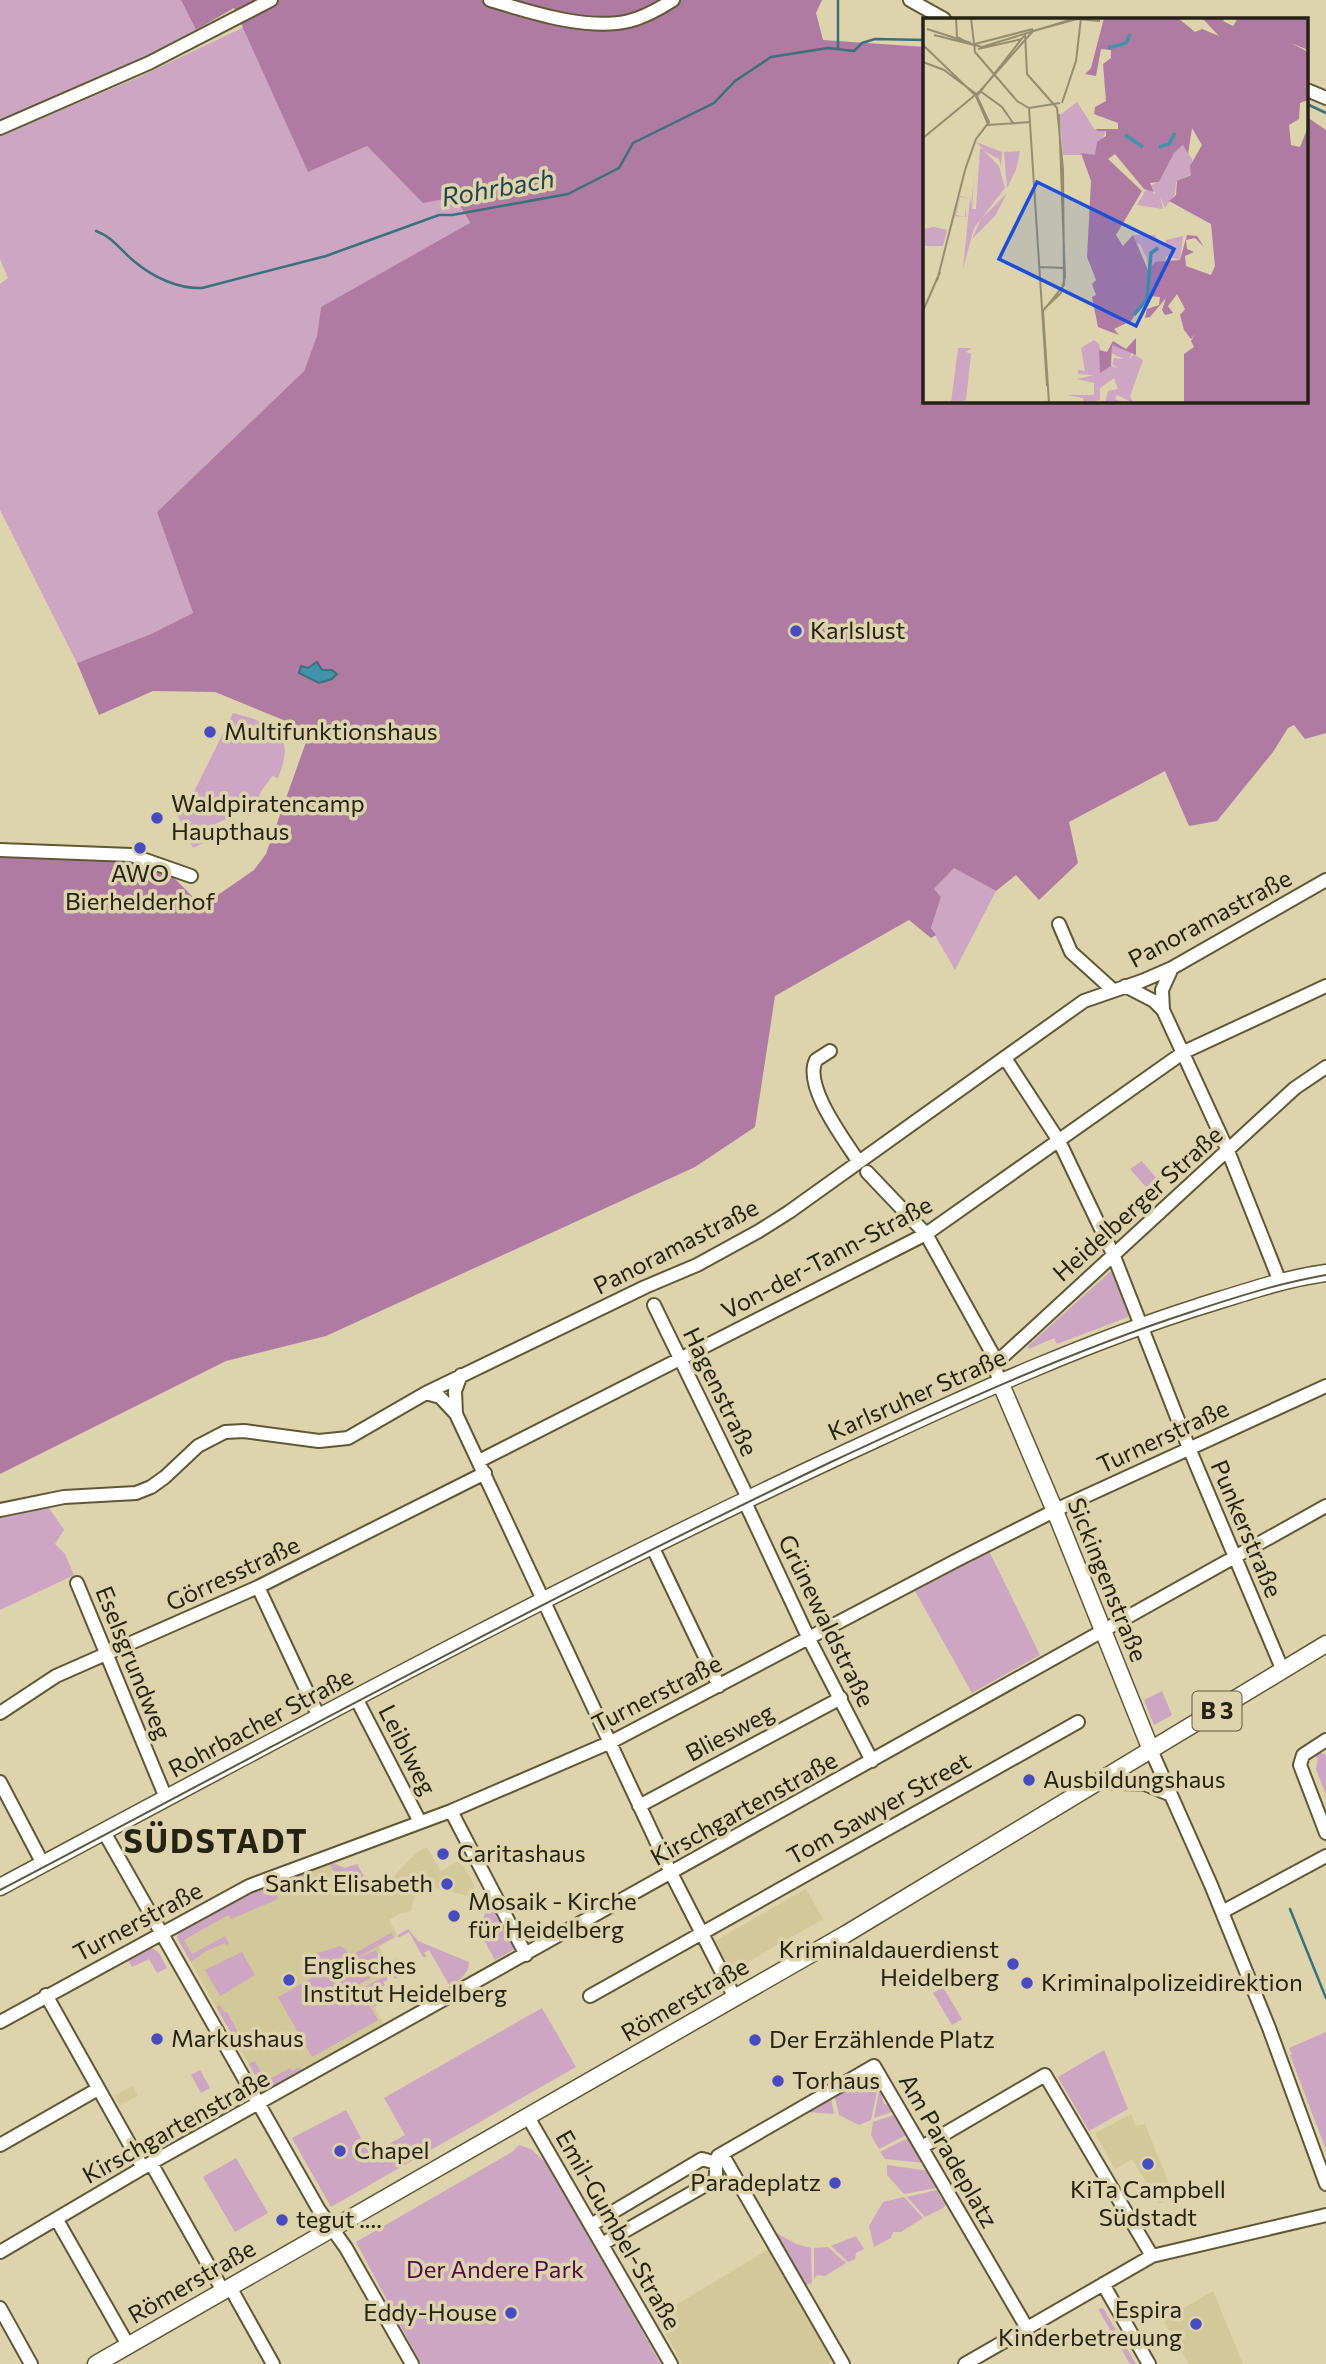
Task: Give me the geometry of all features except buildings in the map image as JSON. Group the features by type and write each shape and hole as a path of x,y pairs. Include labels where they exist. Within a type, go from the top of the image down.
{"main road":[{"name":"Karlsruher Straße","path":"544,1601 746,1499 1000,1382 1141,1325 1280,1282 1326,1273"},
{"name":"Sickingenstraße","path":"1000,1382 1151,1750"},
{"name":"Rohrbacher Straße","path":"0,1887 544,1601"},
{"name":"Römerstraße","path":"96,2364 735,1998 1326,1644"}],"street":[{"path":"0,128 149,63 249,5 271,0"},
{"path":"490,0 550,16 604,24 632,20 673,0"},
{"path":"910,0 942,18"},
{"path":"1308,90 1326,98"},
{"path":"0,850 134,855 184,876 191,876"},
{"name":"Panoramastraße","path":"0,1510 55,1498 143,1491 198,1446 225,1432 244,1431 319,1441 348,1438 426,1393 732,1247 789,1212 1084,1001 1172,968 1326,880"},
{"path":"1059,924 1071,953 1119,988 1154,1002 1163,1010 1228,1151 1280,1282"},
{"path":"1163,1010 1162,990 1172,968"},
{"name":"Von-der-Tann-Straße","path":"482,1467 681,1358 926,1234 1184,1052 1326,986"},
{"path":"830,1051 819,1057 814,1064 814,1083 829,1115 858,1161"},
{"name":"Punkerstraße","path":"1005,1058 1059,1141 1113,1254 1189,1448 1283,1671"},
{"name":"Heidelberger Straße","path":"997,1362 1295,1088 1326,1067"},
{"path":"867,1172 926,1234 997,1362 996,1371 1000,1382"},
{"name":"Hagenstraße","path":"654,1305 746,1499"},
{"path":"456,1414 455,1391 461,1376"},
{"name":"Turnerstraße","path":"0,2022 249,1886 451,1811 611,1742 1055,1511 1326,1385"},
{"path":"426,1393 440,1397 456,1414 671,1874 735,1998"},
{"name":"Görresstraße","path":"0,1713 56,1676 258,1587 482,1467"},
{"name":"Grünewaldstraße","path":"746,1499 809,1639 872,1761"},
{"name":"Kirschgartenstraße","path":"0,2252 147,2166 1326,1506"},
{"path":"652,1546 719,1686"},
{"name":"Eselsgrundweg","path":"77,1583 166,1798"},
{"path":"258,1587 319,1717"},
{"name":"Leiblweg","path":"356,1698 420,1822"},
{"name":"Bliesweg","path":"639,1805 841,1698"},
{"name":"Tom Sawyer Street","path":"590,1996 1078,1722"},
{"path":"1326,1740 1303,1755 1300,1765 1326,1833"},
{"name":"Sickingenstraße","path":"1151,1750 1269,2028 1326,2184"},
{"path":"0,1782 43,1864"},
{"path":"1099,1782 1145,1784 1171,1795"},
{"path":"451,1811 526,1955"},
{"path":"104,1832 319,2210 333,2227 412,2364"},
{"path":"1222,1912 1326,1856"},
{"path":"46,1996 98,2089 273,2364"},
{"name":"Am Paradeplatz","path":"719,2158 874,2066 1027,2328"},
{"path":"922,2147 1045,2075 1152,2256"},
{"path":"0,2145 98,2089"},
{"name":"Emil-Gumbel-Straße","path":"528,2117 671,2364"},
{"path":"591,2225 702,2159 719,2158"},
{"path":"602,2244 716,2179 719,2158"},
{"path":"719,2158 843,2364"},
{"path":"965,2364 1152,2256 1326,2215"},
{"path":"57,2220 128,2345"},
{"path":"1103,2284 1149,2364"},
{"path":"0,2308 31,2364"}],"shaded area":[{"path":"181,0 822,0 816,13 823,40 923,47 923,402 1308,402 1308,118 1326,130 1326,733 1305,739 1294,725 1288,728 1273,752 1217,821 1189,826 1165,771 1069,822 1078,863 1039,900 1016,875 996,891 954,868 934,889 941,897 931,928 936,935 931,938 909,920 775,996 755,1127 695,1167 326,1336 226,1361 0,1474 0,852 148,864 172,876 202,906 254,870 266,854 310,731 215,692 153,691 99,715 77,663 151,634 193,613 157,512 304,371 317,336 321,307 470,223 455,197 423,203 367,146 308,172 234,8 196,30"},
{"name":"Englisches Institut Heidelberg","path":"427,1847 441,1871 460,1860 474,1885 471,1897 417,1883 411,1911 389,1920 398,1936 379,1947 393,1971 363,1988 384,2024 264,2091 177,1938 243,1897 331,1862 345,1868 357,1864 376,1895 416,1853"},
{"path":"806,1889 823,1919 732,1971 715,1941"},
{"path":"133,2086 138,2096 120,2105 114,2096"},
{"name":"KiTa Campbell Südstadt","path":"1131,2114 1136,2126 1145,2124 1174,2196 1159,2204 1132,2159 1115,2169 1095,2133"},
{"path":"769,2249 834,2360 826,2364 683,2364 656,2317"},
{"name":"Espira Kinderbetreuung","path":"1213,2291 1243,2364 1189,2364 1163,2320"}],"green space":[{"path":"0,0 181,0 196,30 139,61 0,120"},
{"path":"244,27 308,172 367,146 423,202 455,197 470,224 321,307 317,336 304,371 157,512 193,613 151,634 77,663 0,510 0,284 8,278 0,259 0,136 139,77"},
{"path":"233,713 260,721 278,732 285,750 283,762 278,778 272,776 259,796 264,804 263,809 249,816 234,805 225,810 228,818 205,829 210,840 193,848 178,816 177,804 188,804"},
{"path":"954,868 996,891 955,970 931,928 941,897 934,889"},
{"path":"1142,1161 1157,1179 1147,1188 1130,1169"},
{"path":"1111,1271 1128,1317 1057,1344 1054,1338 1029,1349 1028,1346"},
{"path":"47,1505 64,1530 55,1544 65,1554 74,1575 0,1610 0,1517"},
{"path":"989,1551 1040,1655 972,1693 915,1591"},
{"path":"1162,1691 1172,1715 1154,1725 1144,1700"},
{"path":"1317,1751 1326,1755 1326,1795 1316,1769 1318,1758 1311,1755"},
{"path":"329,1862 345,1868 357,1864 364,1877 342,1886"},
{"path":"310,1870 315,1880 301,1887 295,1876"},
{"path":"272,1884 278,1897 276,1900 231,1919 228,1915 184,1940 192,1954 225,1936 229,1944 225,1943 206,1951 191,1962 177,1938 179,1930 212,1911"},
{"path":"489,1896 515,1949 495,1960 480,1933"},
{"path":"408,1929 418,1941 469,1962 463,1976 450,1986 429,1950 424,1953 427,1957 423,1957 409,1932 398,1938 398,1935"},
{"path":"391,1933 394,1937 346,1964 376,1950 386,1969 358,1985 378,2020 312,2057 278,1997"},
{"path":"340,1946 347,1950 348,1954 316,1971 308,1956"},
{"path":"152,1948 159,1953 167,1968 157,1973 149,1959 132,1967 128,1960"},
{"path":"242,1952 255,1975 220,1996 205,1970"},
{"path":"398,1958 405,1970 403,1975 395,1979 388,1963"},
{"path":"390,1973 386,1977 388,1980 383,1982 385,1985 374,1992 379,2004 374,2007 363,1988"},
{"path":"943,1987 962,2019 952,2025 933,1993"},
{"path":"220,2005 224,2012 227,2012 244,2043 239,2046 216,2007"},
{"path":"542,2008 576,2067 331,2207 292,2138 346,2110 370,2155 405,2135 384,2098"},
{"path":"1326,2032 1326,2150 1289,2048"},
{"path":"1104,2050 1128,2109 1089,2131 1058,2077"},
{"path":"255,2061 266,2081 290,2068 292,2071 299,2067 301,2070 264,2091 249,2064"},
{"path":"200,2070 210,2088 201,2093 191,2075"},
{"path":"868,2076 875,2078 878,2087 871,2120 859,2125 839,2115 834,2094"},
{"path":"880,2086 884,2104 892,2106 895,2111 874,2118"},
{"path":"830,2093 834,2114 806,2112"},
{"path":"897,2114 908,2134 879,2149 871,2135 873,2122"},
{"path":"910,2137 925,2163 885,2159 880,2152"},
{"name":"Der Andere Park","path":"519,2145 531,2149 546,2163 661,2364 421,2364 356,2242 512,2152"},
{"path":"236,2158 268,2213 235,2232 203,2177"},
{"path":"887,2165 930,2171 936,2188 904,2194 887,2175"},
{"path":"937,2190 946,2204 925,2217 907,2197"},
{"path":"904,2197 923,2218 901,2232 893,2232 891,2238 874,2247 869,2226 883,2202"},
{"path":"771,2230 796,2244 811,2248 812,2283 805,2285 802,2282"},
{"path":"856,2236 864,2249 848,2262 831,2246"},
{"path":"828,2247 846,2263 825,2276 817,2275 814,2279 814,2248"},
{"path":"1103,2308 1136,2364 1130,2364 1098,2309"}],"water":[{"path":"317,662 322,670 332,670 337,674 332,679 319,683 299,673 301,666 308,668"}],"waterway":[{"path":"838,0 838,49"},
{"name":"Rohrbach","path":"96,231 150,273 175,284 202,288 326,256 439,215 568,194 619,168 633,143 714,103 735,81 771,57 828,48 854,51 862,43 875,39 923,40"},
{"name":"Rohrbach","path":"1308,104 1326,113"},
{"path":"1290,1909 1326,1998"}],"tram line":[{"path":"0,1890 517,1618 875,1441 1009,1381 1145,1328 1258,1291 1326,1275"}],"place":[{"name":"Karlslust","path":"796,631"},
{"name":"Multifunktionshaus","path":"210,732"},
{"name":"Waldpiratencamp Haupthaus","path":"157,818"},
{"name":"AWO Bierhelderhof","path":"140,848"},
{"name":"Ausbildungshaus","path":"1029,1780"},
{"name":"Caritashaus","path":"443,1854"},
{"name":"Sankt Elisabeth","path":"447,1884"},
{"name":"Mosaik - Kirche für Heidelberg","path":"454,1916"},
{"name":"Kriminaldauerdienst Heidelberg","path":"1013,1964"},
{"name":"Englisches Institut Heidelberg","path":"289,1980"},
{"name":"Kriminalpolizeidirektion","path":"1027,1983"},
{"name":"Markushaus","path":"157,2039"},
{"name":"Der Erzählende Platz","path":"755,2040"},
{"name":"Torhaus","path":"778,2081"},
{"name":"Chapel","path":"340,2151"},
{"name":"KiTa Campbell Südstadt","path":"1148,2164"},
{"name":"Paradeplatz","path":"835,2183"},
{"name":"tegut ....","path":"282,2220"},
{"name":"Eddy-House","path":"511,2313"},
{"name":"Espira Kinderbetreuung","path":"1196,2324"}],"district":[{"name":"SÜDSTADT","path":"216,1842"}]}
